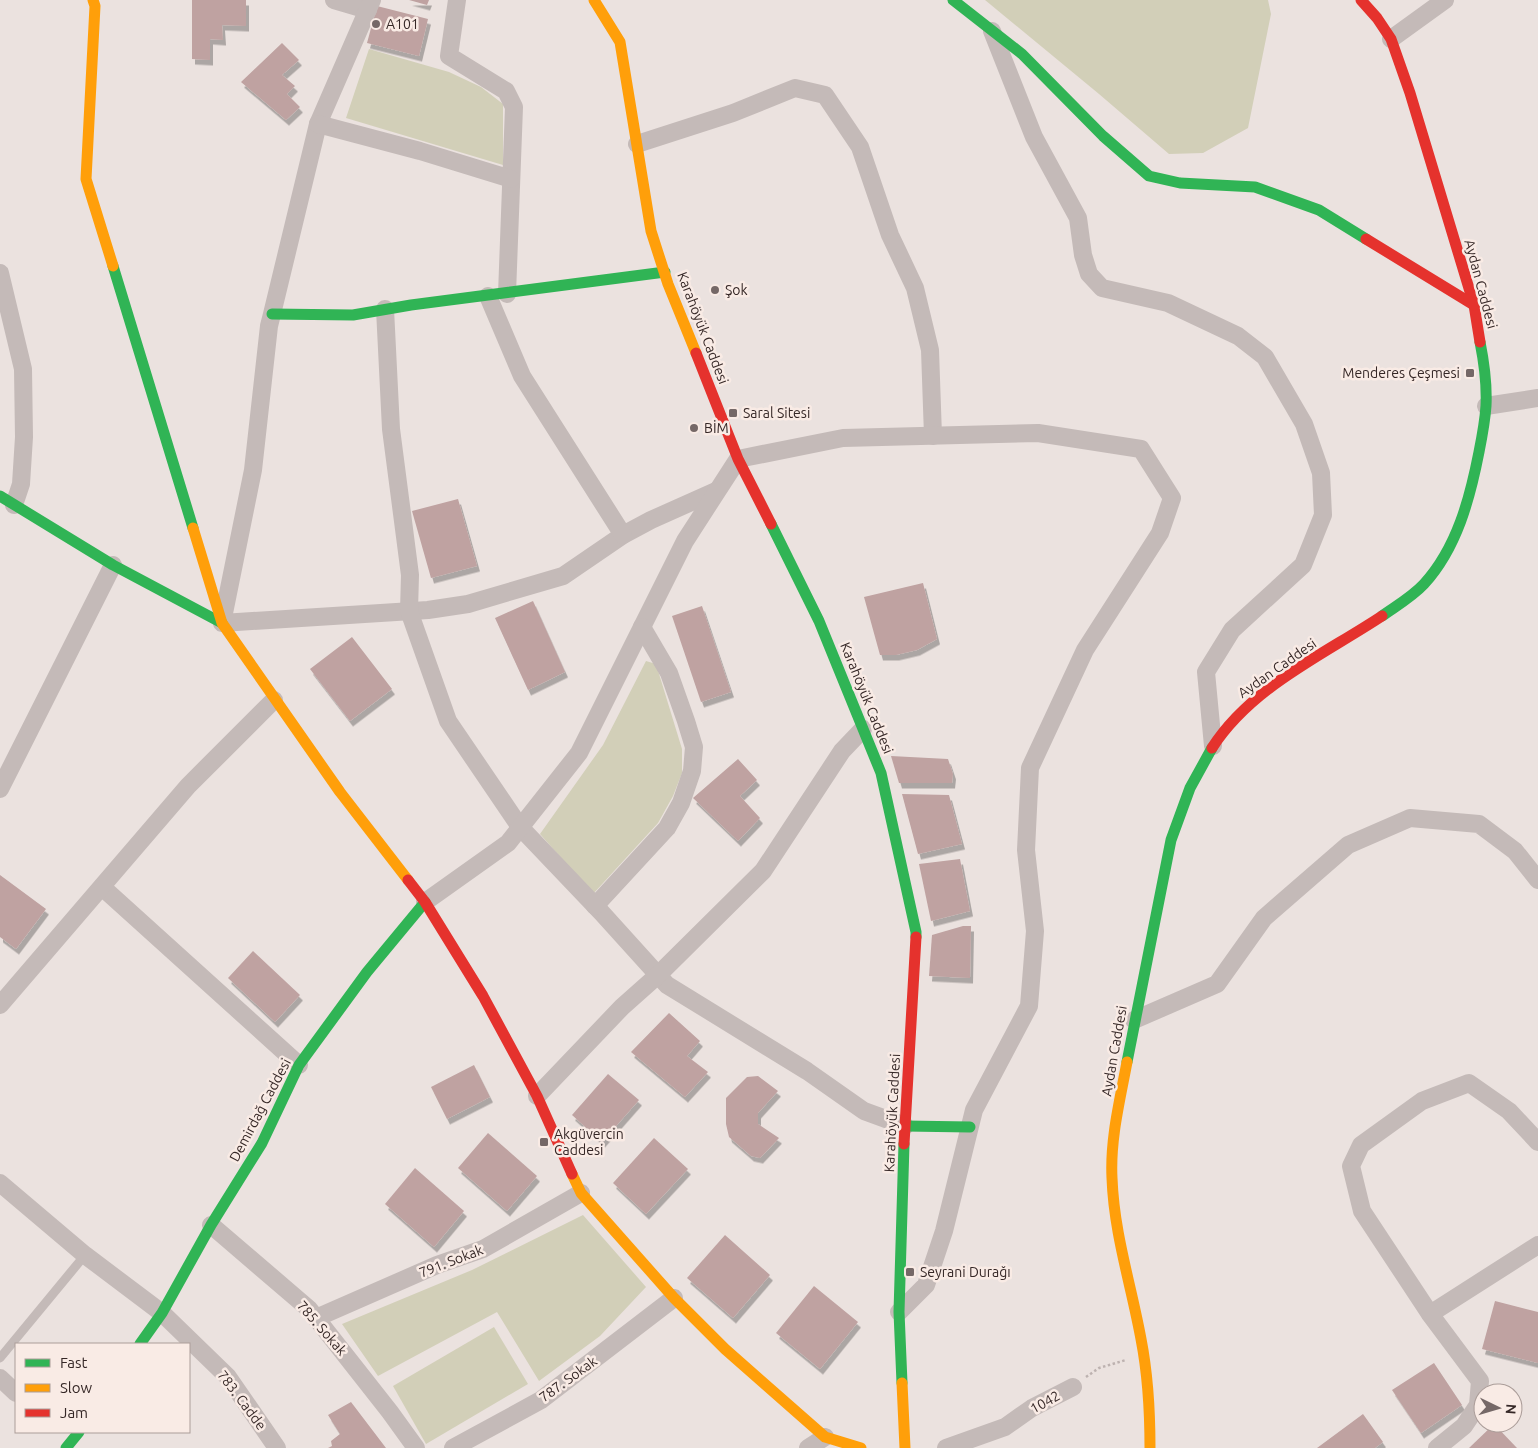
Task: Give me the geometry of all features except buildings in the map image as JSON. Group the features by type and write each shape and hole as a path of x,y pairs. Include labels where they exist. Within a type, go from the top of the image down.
{"street":[{"path":"93,0 95,6 86,179 222,623 340,792 425,902 482,996 537,1096 581,1194 674,1298 725,1349 825,1437 861,1448"},
{"path":"222,623 253,470 269,326 318,124 370,5 334,0"},
{"path":"457,0 449,56 506,91 514,107 507,294"},
{"name":"Karahöyük Caddesi","path":"594,0 620,42 651,231 665,272 738,459 819,621 881,773 916,932 905,1126 899,1312 906,1448"},
{"path":"953,0 1022,54 1102,136 1149,176 1180,183 1255,187 1319,210 1474,305"},
{"name":"Aydan Caddesi","path":"1150,1448 1150,1416 1143,1355 1118,1238 1112,1178 1114,1141 1134,1020 1171,840 1190,788 1213,746 1232,720 1277,682 1401,603 1424,584 1444,557 1456,534 1466,506 1475,473 1486,406 1482,353 1474,305 1410,93 1391,39 1362,0"},
{"path":"1391,39 1445,0"},
{"path":"992,30 1034,137 1078,218 1083,255 1088,274 1102,288 1168,302 1238,336 1265,357 1304,424 1321,473 1323,515 1303,565 1232,630 1206,672 1213,746"},
{"path":"637,144 733,113 795,88 825,95 860,147 890,235 914,288 930,350 933,436"},
{"path":"318,124 420,151 512,179"},
{"path":"272,314 353,315 665,272"},
{"path":"0,273 23,369 24,437 21,484 7,500 113,564 222,623 409,611 468,604 563,576 623,536 651,520 716,491"},
{"path":"488,296 522,376 623,536"},
{"path":"386,309 391,429 410,575 409,611 448,721 520,827 668,985 807,1071 864,1111 905,1126 970,1127"},
{"path":"1486,406 1538,398"},
{"path":"425,902 508,842 579,753 685,541 738,459 843,438 1038,434 1141,449 1172,498 1160,533 1084,650 1030,768 1026,850 1035,931 1029,1006 974,1110 944,1231 926,1285 899,1312"},
{"path":"0,789 113,564"},
{"path":"595,906 667,828 681,802 692,771 694,747 686,721 669,673 642,627"},
{"path":"0,1005 188,786 274,700"},
{"path":"537,1096 622,1007 658,975 763,871 842,750 863,729"},
{"path":"1134,1020 1217,984 1264,918 1348,845 1410,818 1479,824 1515,851 1538,880"},
{"path":"102,887 299,1065"},
{"name":"Demirdağ Caddesi","path":"141,1343 162,1313 211,1226 262,1143 299,1065 367,972 425,902"},
{"path":"1437,1448 1464,1426 1478,1405 1480,1381 1430,1314 1362,1211 1351,1166 1361,1145 1422,1101 1469,1083 1509,1111 1538,1142"},
{"name":"783. Cadde","path":"0,1183 85,1255 162,1313 228,1377 277,1448"},
{"name":"791. Sokak","path":"316,1318 437,1265 483,1249 581,1194"},
{"name":"785. Sokak","path":"211,1226 309,1309 385,1405 416,1448"},
{"path":"1430,1314 1538,1245"},
{"name":"787. Sokak","path":"453,1448 541,1400 674,1298"},
{"path":"0,1378 15,1392"},
{"name":"1042","path":"946,1448 1004,1428 1032,1408 1072,1387"},
{"path":"808,1448 825,1437"}],"lane":[{"path":"0,1358 85,1255"}],"path":[{"name":"1042","path":"1072,1387 1099,1368 1143,1355"}],"shaded area":[{"path":"985,0 1268,0 1271,14 1248,128 1203,153 1169,154"},
{"path":"369,49 449,72 481,87 503,104 503,165 346,118"},
{"path":"646,661 656,664 682,749 682,773 673,796 658,823 593,894 540,834 603,745"},
{"path":"583,1215 646,1287 600,1336 539,1381 497,1312 378,1376 342,1324 472,1270"},
{"path":"494,1327 528,1384 426,1444 393,1386"}],"traffic: fast":[{"path":"953,0 1022,54 1103,136 1149,176 1180,183 1255,187 1319,210 1366,239"},
{"path":"113,266 193,528"},
{"path":"272,314 353,315 411,305 665,272"},
{"path":"1382,616 1424,584 1454,539 1475,469 1486,412 1486,382 1480,342"},
{"path":"0,496 113,565 222,623"},
{"path":"771,524 819,621 881,773 916,937"},
{"path":"1127,1062 1171,840 1190,788 1212,748"},
{"path":"141,1343 162,1313 211,1225 262,1143 299,1065 367,972 425,902"},
{"path":"905,1126 970,1127"},
{"path":"902,1383 899,1312 904,1144"},
{"path":"66,1448 78,1433"}],"traffic: slow":[{"path":"93,0 95,6 86,179 113,266"},
{"path":"594,0 620,42 651,231 668,284 696,353"},
{"path":"193,528 222,623 340,792 408,880"},
{"path":"1127,1062 1114,1134 1112,1163 1113,1199 1119,1239 1137,1319 1145,1366 1150,1448"},
{"path":"572,1174 581,1193 674,1298 725,1349 825,1437 861,1448"},
{"path":"902,1383 905,1448"}],"traffic: jam":[{"path":"1361,0 1377,18 1391,39 1410,93 1474,305 1480,342"},
{"path":"1366,239 1474,305"},
{"path":"696,353 738,459 771,524"},
{"path":"1212,748 1228,726 1267,690 1382,616"},
{"path":"408,880 425,902 483,996 537,1096 572,1174"},
{"path":"904,1144 916,937"}],"place":[{"name":"A101","path":"376,24"},
{"name":"Şok","path":"715,290"},
{"name":"Menderes Çeşmesi","path":"1470,373"},
{"name":"Saral Sitesi","path":"733,413"},
{"name":"BİM","path":"694,428"},
{"name":"Akgüvercin Caddesi","path":"544,1142"},
{"name":"Seyrani Durağı","path":"910,1272"}]}
